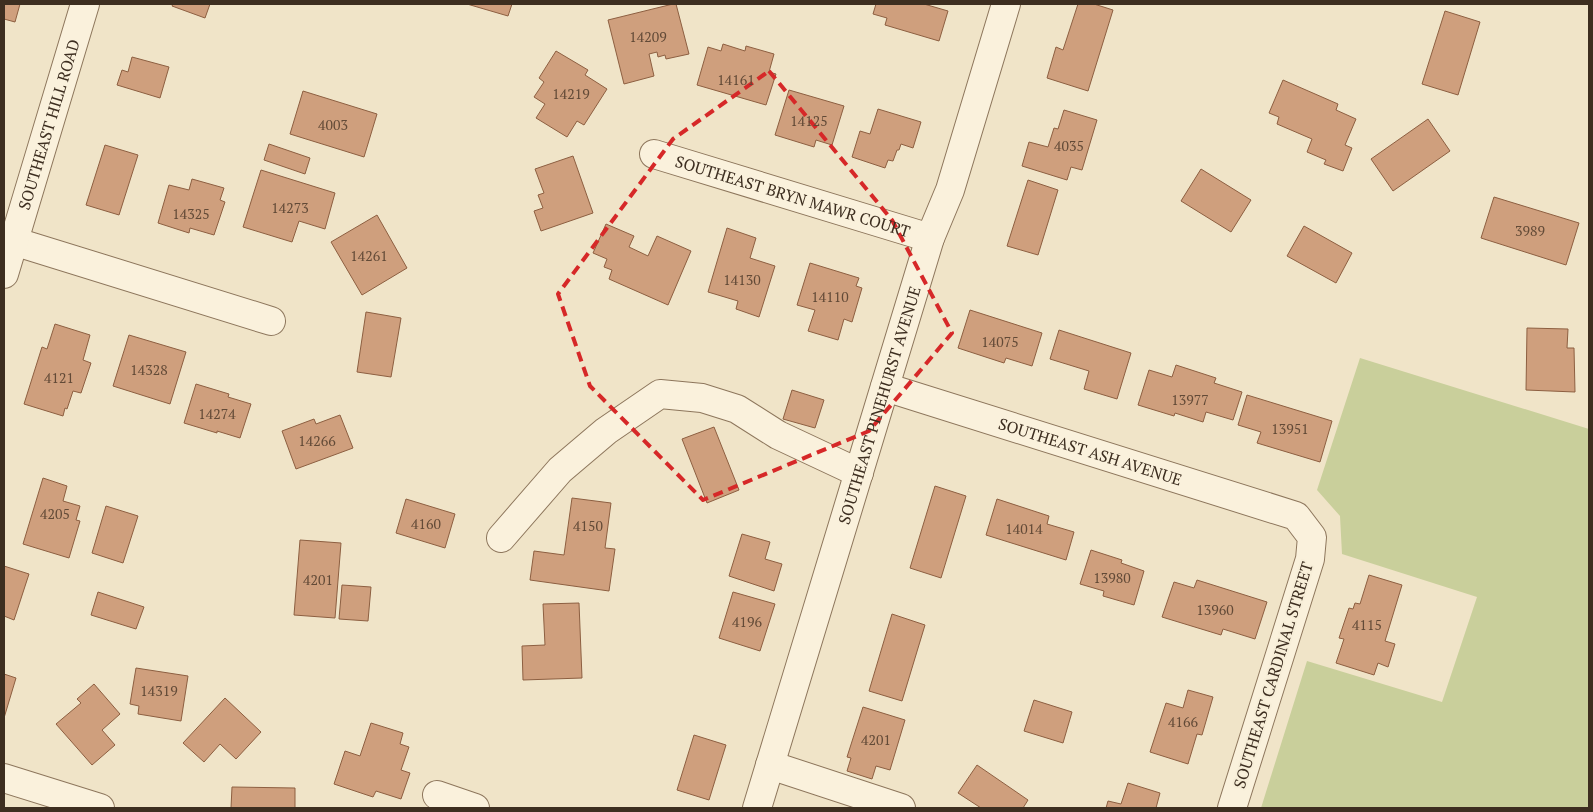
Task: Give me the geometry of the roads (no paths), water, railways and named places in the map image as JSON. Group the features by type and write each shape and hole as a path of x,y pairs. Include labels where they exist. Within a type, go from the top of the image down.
{"street":[{"name":"SOUTHEAST HILL ROAD","path":"4,274 85,4"},
{"name":"SOUTHEAST PINEHURST AVENUE","path":"756,808 930,238 950,190 1006,4"},
{"name":"SOUTHEAST BRYN MAWR COURT","path":"654,154 930,238"},
{"path":"14,241 271,321"},
{"name":"SOUTHEAST ASH AVENUE","path":"885,387 1296,516"},
{"path":"502,538 526,507 560,470 606,431 660,394 702,398 737,409 778,435 858,473"},
{"name":"SOUTHEAST CARDINAL STREET","path":"1232,808 1310,560 1312,537 1296,516"},
{"path":"770,765 902,808"},
{"path":"4,778 100,808"},
{"path":"437,795 475,808"}]}
